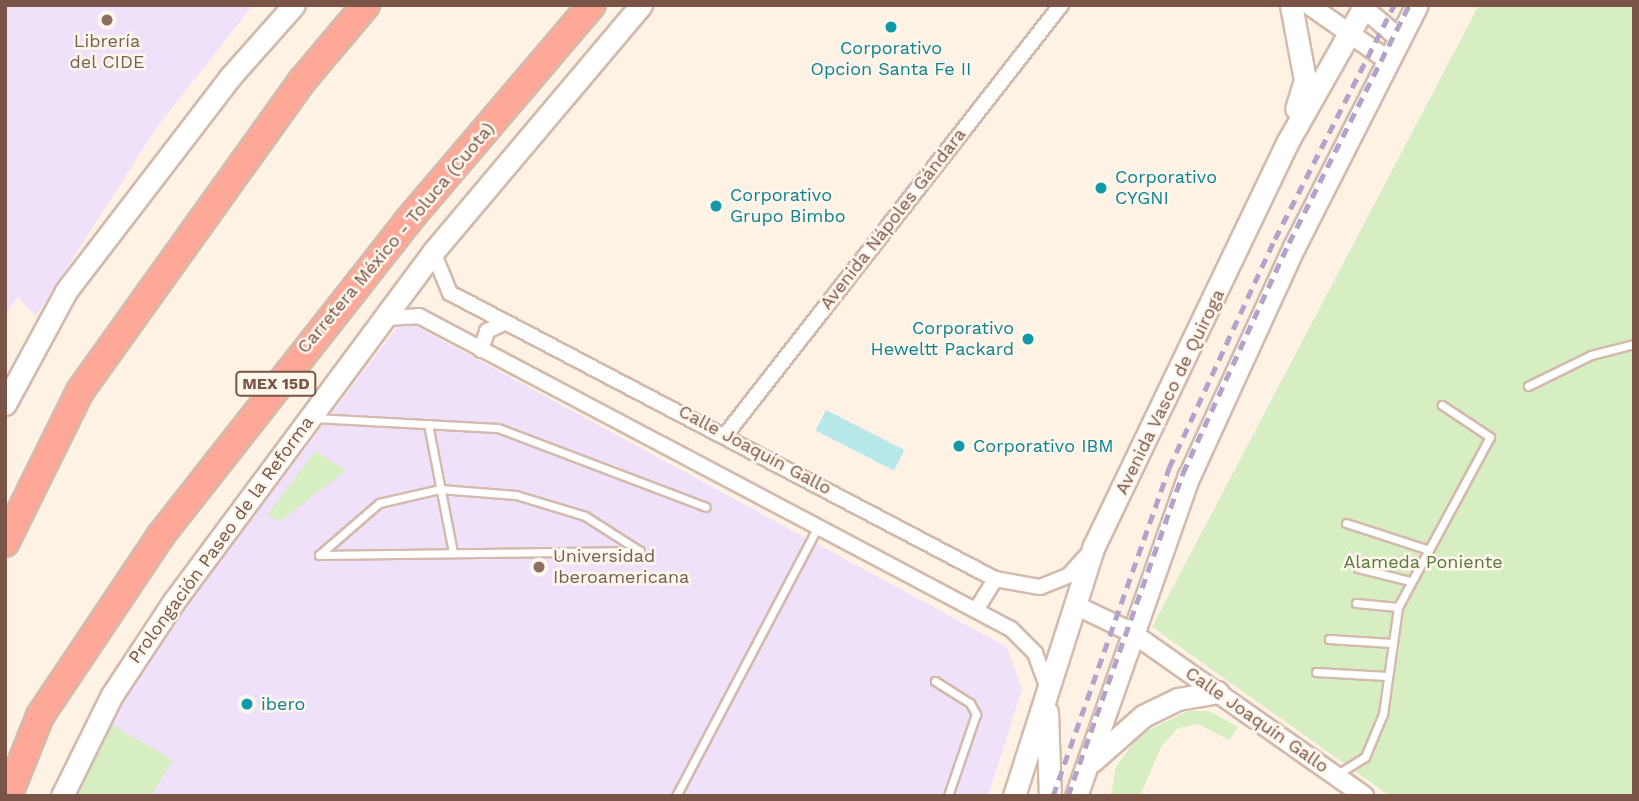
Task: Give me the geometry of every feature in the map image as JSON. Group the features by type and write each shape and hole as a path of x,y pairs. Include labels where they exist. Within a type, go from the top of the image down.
{"highway":[{"path":"5,543 80,391 302,81 366,5"},
{"name":"Carretera México - Toluca (Cuota)","path":"8,796 40,716 161,535 407,222 592,5"}],"main road":[{"path":"5,404 66,291 230,77 295,5"},
{"name":"Prolongación Paseo de la Reforma","path":"62,796 139,652 311,415 433,252 641,5"},
{"path":"1287,144 1304,80 1291,5"},
{"path":"1082,785 1130,632 1222,401 1417,5"},
{"name":"Avenida Vasco de Quiroga","path":"1014,796 1094,546 1287,144 1362,6"},
{"path":"1048,689 1050,796"},
{"path":"1082,785 1130,723 1178,699 1217,692"}],"street":[{"name":"Avenida Nápoles Gándara","path":"727,433 1061,5"},
{"path":"1309,5 1389,61"},
{"path":"1362,6 1400,39"},
{"name":"Calle Joaquín Gallo","path":"433,252 450,293 504,323 727,433 995,579 1023,589 1057,582 1094,546"},
{"path":"384,318 419,316 976,610 1025,642 1048,689"},
{"path":"481,350 486,331 504,323"},
{"path":"976,610 995,579"},
{"name":"Calle Joaquín Gallo","path":"1075,605 1130,632 1364,796"}],"lane":[{"path":"1528,387 1591,355 1634,344"},
{"path":"1335,775 1365,757 1383,714 1398,607 1490,437 1442,405"},
{"path":"311,415 322,423 498,428 706,507"},
{"path":"428,424 453,553"},
{"path":"440,489 516,495 585,516 640,551 319,555 379,503 440,489"},
{"path":"1346,523 1429,550"},
{"path":"676,796 818,527"},
{"path":"1358,568 1410,581"},
{"path":"1356,603 1398,607"},
{"path":"1329,639 1391,643"},
{"path":"1315,672 1387,676"},
{"path":"935,681 970,703 976,714 948,796"}],"shaded area":[{"path":"5,5 253,5 157,127 36,316 18,297 5,316"},
{"name":"Universidad Iberoamericana","path":"403,319 1007,647 1022,690 988,796 76,796 110,724 195,594"}],"green space":[{"name":"Alameda Poniente","path":"1479,5 1634,5 1634,796 1390,796 1152,627"},
{"path":"315,451 346,470 279,522 268,514"},
{"path":"1188,711 1209,711 1238,727 1229,740 1198,724 1178,728 1161,747 1140,796 1111,796 1116,767 1139,735"},
{"path":"110,724 173,760 151,796 76,796"}],"water":[{"path":"826,410 904,450 894,470 816,430"}],"railway":[{"path":"1053,796 1169,468 1275,239 1394,5"},
{"path":"1068,796 1183,473 1289,243 1409,5"}],"place":[{"name":"Librería del CIDE","path":"107,20"},
{"name":"Corporativo Opcion Santa Fe II","path":"891,27"},
{"name":"Corporativo CYGNI","path":"1101,188"},
{"name":"Corporativo Grupo Bimbo","path":"716,206"},
{"name":"Corporativo Heweltt Packard","path":"1028,339"},
{"name":"Corporativo IBM","path":"959,446"},
{"name":"Universidad Iberoamericana","path":"539,567"},
{"name":"ibero","path":"247,704"}]}
